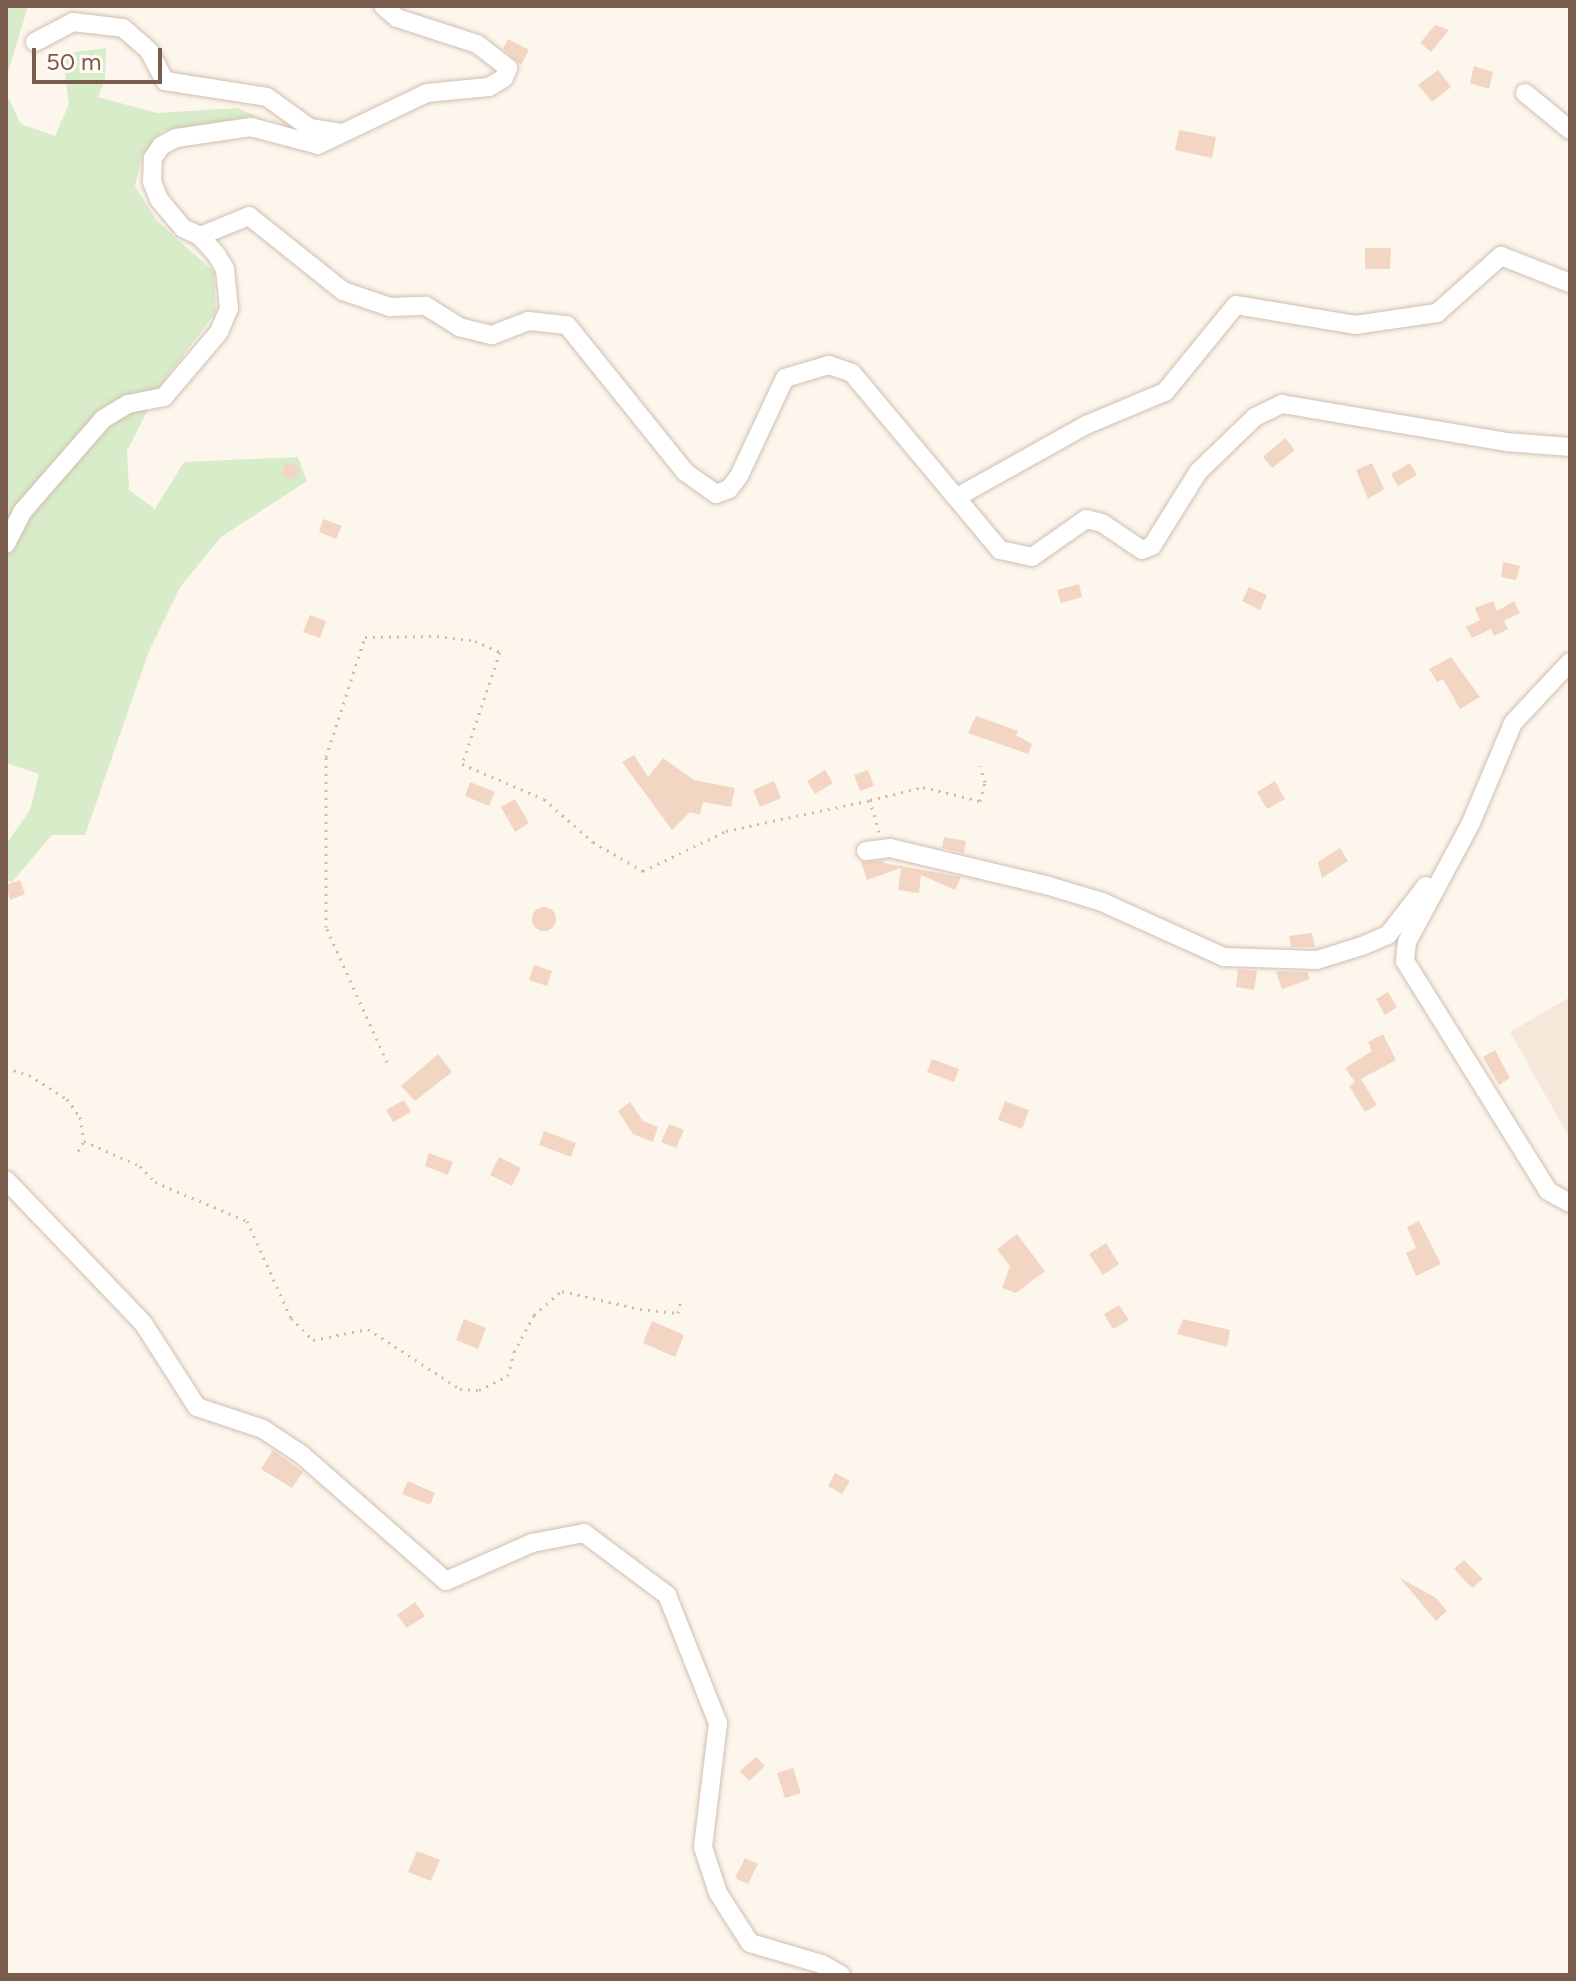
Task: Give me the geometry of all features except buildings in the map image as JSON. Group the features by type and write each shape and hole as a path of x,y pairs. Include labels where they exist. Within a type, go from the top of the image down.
{"street":[{"path":"6,544 22,512 103,419 128,404 164,397 219,332 229,308 225,269 200,236 183,228 159,199 152,182 153,158 161,146 176,138 251,127 318,145 427,93 489,87 504,78 508,68 477,44 397,18 383,6"},
{"path":"35,42 73,22 123,28 149,51 165,81 267,97 310,128 342,133"},
{"path":"1525,93 1570,130"},
{"path":"200,236 249,216 343,291 390,307 426,306 459,327 492,335 528,321 567,325 685,472 716,494 729,489 739,476 785,378 829,365 852,373 959,496 1000,550 1032,557 1086,519 1102,523 1142,550 1152,546 1198,472 1255,417 1282,404 1506,442 1570,447"},
{"path":"959,496 1086,425 1165,392 1236,305 1355,325 1437,313 1501,256 1570,283"},
{"path":"874,850 1102,902 1224,957 1317,960 1388,935 1446,862 1471,823 1513,723 1570,662"},
{"path":"1446,862 1407,942 1405,961 1548,1191 1570,1203"},
{"path":"6,1180 143,1323 197,1407 263,1429 302,1455 446,1581 532,1543 584,1533 667,1595 718,1723 703,1847 718,1893 750,1943 822,1964 841,1975"}],"path":[{"path":"387,1062 326,927 326,757 365,637 437,636 475,641 500,652 462,764 544,799 572,818 593,842 643,871 726,831 923,787 980,801 985,782 980,766"},
{"path":"870,800 874,850"},
{"path":"6,1068 29,1075 67,1099 80,1117 84,1141 78,1151"},
{"path":"84,1141 140,1166 155,1182 247,1221 291,1318 313,1340 368,1329 460,1389 479,1390 508,1376 514,1352 534,1315 562,1291 640,1309 678,1313 680,1303"}],"shaded area":[{"path":"1570,997 1570,1139 1510,1032"}],"green space":[{"path":"6,6 28,6 6,79"},
{"path":"106,48 105,80 98,97 157,113 238,108 255,116 162,131 142,156 135,186 157,221 214,272 216,312 158,389 127,451 129,490 155,509 184,462 298,457 307,481 221,537 181,586 149,651 85,835 52,835 12,882 6,880 6,844 30,810 39,774 6,763 6,93 21,124 55,136 69,104 62,54"}]}
